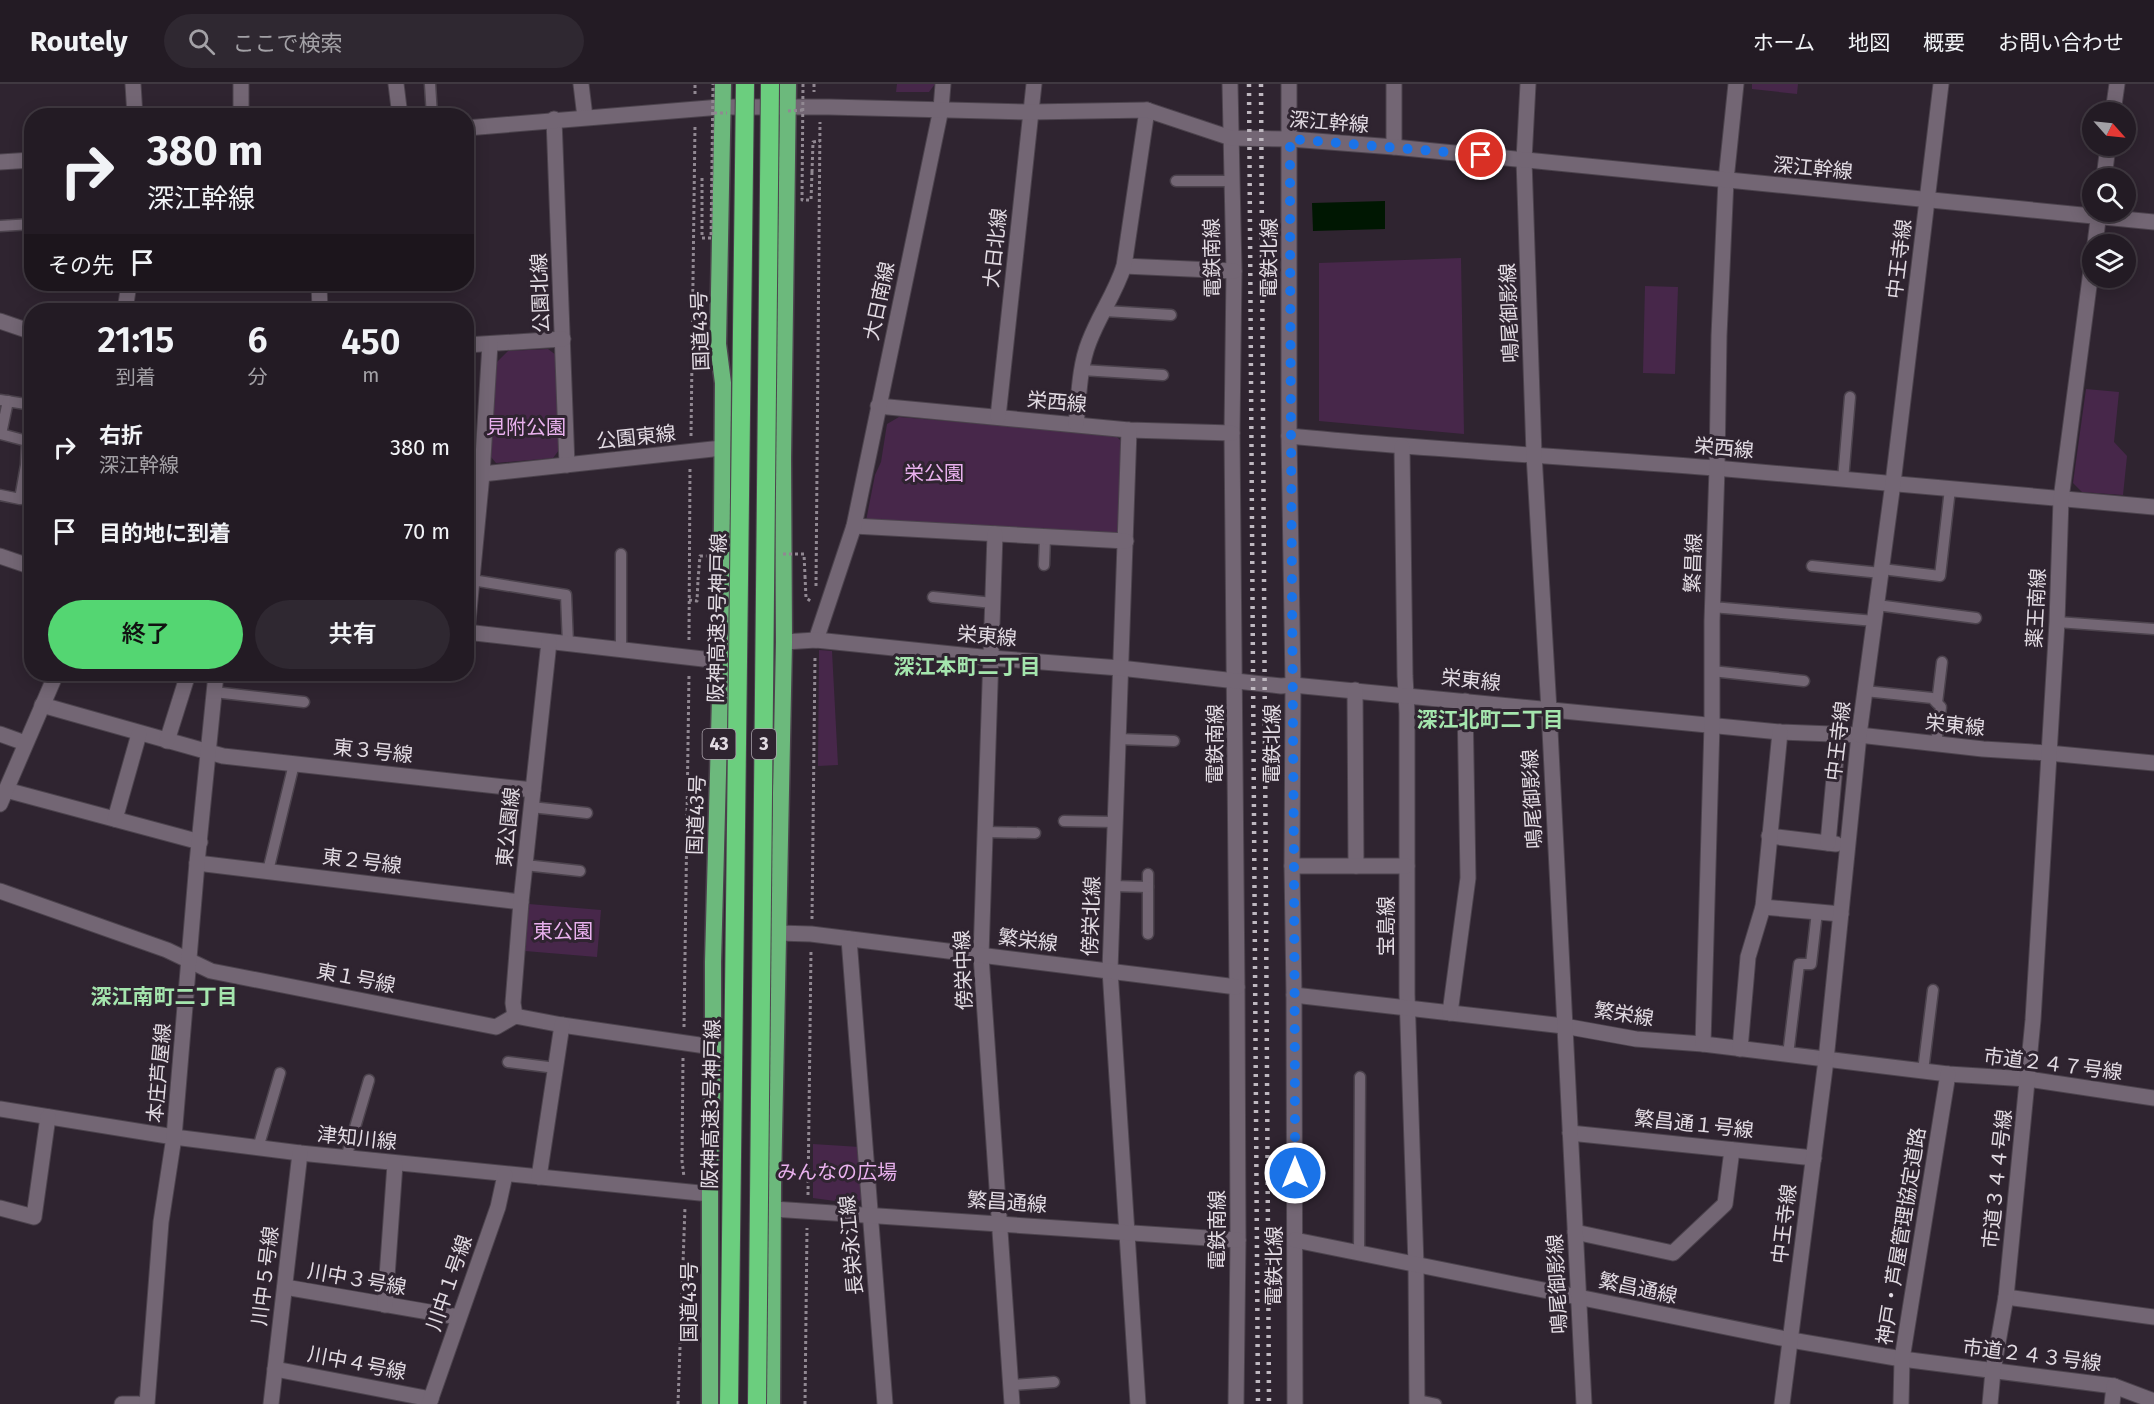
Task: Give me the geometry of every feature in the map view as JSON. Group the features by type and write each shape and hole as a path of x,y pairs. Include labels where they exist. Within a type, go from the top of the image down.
{"highway":[{"name":"国道43号","path":"710,1404 713,939 721,661 723,383 718,344 723,84"},
{"name":"阪神高速3号神戸線","path":"729,1404 746,84"},
{"name":"3","path":"757,1404 770,84"},
{"path":"772,1404 773,1209 784,642 783,458 788,84"}],"street":[{"path":"133,84 134,108"},
{"path":"241,84 241,108"},
{"path":"396,84 399,108"},
{"path":"581,84 585,117"},
{"name":"大日南線","path":"816,640 854,526 941,109 943,84"},
{"name":"大日北線","path":"998,417 1034,84"},
{"name":"電鉄南線","path":"1230,84 1234,271 1232,433 1238,1240 1236,1404"},
{"name":"電鉄北線","path":"1289,84 1295,1404"},
{"path":"1394,84 1394,147"},
{"name":"鳴尾御影線","path":"1528,84 1524,159 1534,454 1584,1404"},
{"name":"繁昌線","path":"1703,1044 1719,336 1726,180 1736,84"},
{"name":"中王寺線","path":"1782,1404 1826,1060 1859,735 1893,483 1941,84"},
{"path":"2114,102 2117,84"},
{"name":"深江幹線","path":"474,127 721,107 1030,112 1147,110 1231,138 1290,139 1394,147 1928,200 2082,213"},
{"path":"1076,424 1088,343 1117,288 1124,266 1147,110"},
{"name":"公園北線","path":"554,119 567,465"},
{"path":"0,162 24,160"},
{"name":"深江幹線","path":"2136,219 2154,222"},
{"path":"1124,266 1234,271"},
{"name":"薬王南線","path":"2037,957 2061,499 2089,288"},
{"path":"0,321 24,329"},
{"path":"474,345 563,339"},
{"path":"474,559 490,344"},
{"name":"栄西線","path":"878,406 1129,430 1232,433"},
{"name":"傍栄北線","path":"1129,430 1110,970 1138,1404"},
{"name":"栄西線","path":"1289,436 1402,447 1717,468 2154,507"},
{"name":"宝島線","path":"1402,447 1408,1009 1416,1265 1416,1402"},
{"name":"公園東線","path":"482,474 722,448"},
{"path":"854,526 1126,541"},
{"name":"傍栄中線","path":"996,534 981,956 1012,1404"},
{"path":"0,556 24,564"},
{"path":"474,633 721,661"},
{"name":"栄東線","path":"784,642 816,640 991,658 1120,668 1281,686 1406,694 1780,732 1859,735 1983,749 2154,763"},
{"name":"東公園線","path":"515,1016 513,1003 521,902 549,642"},
{"path":"53,681 3,797 115,819 200,842"},
{"path":"167,741 186,681"},
{"name":"本庄芦屋線","path":"147,1404 161,1222 174,1137 215,681"},
{"path":"1355,690 1356,866"},
{"path":"1450,1013 1468,878 1465,701"},
{"name":"東３号線","path":"42,705 223,756 532,790"},
{"path":"1740,1049 1748,957 1763,907 1780,732"},
{"path":"0,734 25,743"},
{"path":"115,819 139,734"},
{"path":"1828,843 1838,734"},
{"path":"1769,836 1848,846"},
{"name":"東２号線","path":"197,863 521,902"},
{"path":"1292,866 1407,866"},
{"name":"東１号線","path":"0,891 166,950 211,970 496,1027 515,1016"},
{"path":"1763,907 1841,914"},
{"name":"繁栄線","path":"778,933 849,939 1237,987"},
{"name":"長栄永江線","path":"849,939 885,1404"},
{"name":"市道３４４号線","path":"1990,1404 1993,1371 2006,1297 2028,1079 2037,957"},
{"name":"繁栄線","path":"1294,995 1564,1026 1636,1039 1703,1044 1948,1074"},
{"path":"515,1016 562,1026 713,1047"},
{"path":"539,1178 562,1026"},
{"name":"市道２４７号線","path":"1948,1074 2028,1079 2154,1098"},
{"name":"神戸・芦屋管理協定道路","path":"1901,1404 1902,1359 1948,1074"},
{"name":"津知川線","path":"0,1109 258,1148 395,1164 710,1194"},
{"path":"0,1208 34,1217 48,1117"},
{"name":"繁昌通１号線","path":"1570,1133 1814,1158"},
{"path":"1575,1232 1673,1253 1725,1204 1732,1149"},
{"name":"川中５号線","path":"271,1404 300,1153"},
{"path":"385,1305 395,1164"},
{"name":"川中１号線","path":"430,1401 498,1208 505,1175"},
{"name":"繁昌通線","path":"773,1209 1238,1240"},
{"name":"繁昌通線","path":"1295,1240 1791,1340 1902,1359"},
{"name":"川中３号線","path":"285,1287 458,1317"},
{"path":"2006,1297 2154,1317"},
{"name":"市道２４３号線","path":"1902,1359 2114,1386 2154,1401"},
{"name":"川中４号線","path":"275,1369 430,1401"},
{"path":"2112,1404 2114,1386"},
{"path":"122,1404 138,1404"}],"lane":[{"path":"430,84 432,108"},
{"path":"1176,181 1232,181"},
{"path":"0,226 24,224"},
{"path":"1105,311 1171,315"},
{"path":"1083,370 1163,375"},
{"path":"1843,480 1850,397"},
{"path":"24,404 4,400 1,434 24,440"},
{"path":"0,495 20,499 24,484"},
{"path":"1812,566 1940,576 1950,489"},
{"path":"1044,565 1045,537"},
{"path":"621,554 621,650"},
{"path":"474,580 566,595 568,644"},
{"path":"933,597 993,603"},
{"path":"1712,607 1976,618"},
{"path":"2056,622 2154,629"},
{"path":"1937,703 1942,662"},
{"path":"1712,671 1804,681"},
{"path":"1865,691 1932,698 1941,707 1936,744"},
{"path":"214,692 304,702"},
{"path":"1118,739 1174,741"},
{"path":"268,871 294,764"},
{"path":"531,807 587,813"},
{"path":"1064,821 1115,822"},
{"path":"986,832 1035,834"},
{"path":"525,865 580,871"},
{"path":"1148,874 1148,934"},
{"path":"1113,886 1148,887"},
{"path":"1788,1055 1799,964 1811,964 1817,912"},
{"path":"1923,1071 1933,990"},
{"path":"508,1062 556,1068"},
{"path":"258,1148 280,1073"},
{"path":"1359,1253 1360,1077"},
{"path":"346,1158 369,1080"},
{"path":"1011,1385 1054,1382"},
{"path":"1416,1402 1436,1404"}],"path":[{"path":"678,1404 686,1192 681,1161 695,84"},
{"path":"694,178 702,178 702,238 711,238 713,84"},
{"path":"803,84 802,200 811,200 813,142 820,141"},
{"path":"805,576 806,598 816,604"},
{"path":"689,600 697,601 698,580"},
{"path":"805,1404 807,1218"}],"green space":[{"path":"897,84 935,84 929,92 896,92"},
{"path":"1752,84 1798,84 1797,94 1752,89"},
{"path":"1461,258 1464,434 1319,421 1319,263"},
{"path":"1645,286 1678,287 1675,374 1643,373"},
{"name":"見附公園","path":"548,349 556,355 559,450 553,458 496,463 491,457 496,363 508,351"},
{"path":"2086,389 2119,392 2114,442 2127,456 2123,495 2082,492 2073,483"},
{"name":"栄公園","path":"899,417 1115,435 1123,443 1119,536 866,521 875,475 881,462 887,424"},
{"path":"819,650 832,651 838,765 818,766"},
{"name":"東公園","path":"529,904 601,910 597,957 525,951"},
{"name":"みんなの広場","path":"813,1144 860,1147 863,1197 857,1204 813,1198"}],"shaded area":[{"path":"1385,201 1385,229 1313,231 1312,203"}],"railway":[{"path":"1249,84 1258,1404"},
{"path":"1261,84 1269,1404"}],"district":[{"name":"深江本町二丁目","path":"967,667"},
{"name":"深江北町二丁目","path":"1490,720"},
{"name":"深江南町二丁目","path":"164,997"}],"route":[{"path":"1295,1173 1293,685 1289,436 1290,139 1481,155"}]}
